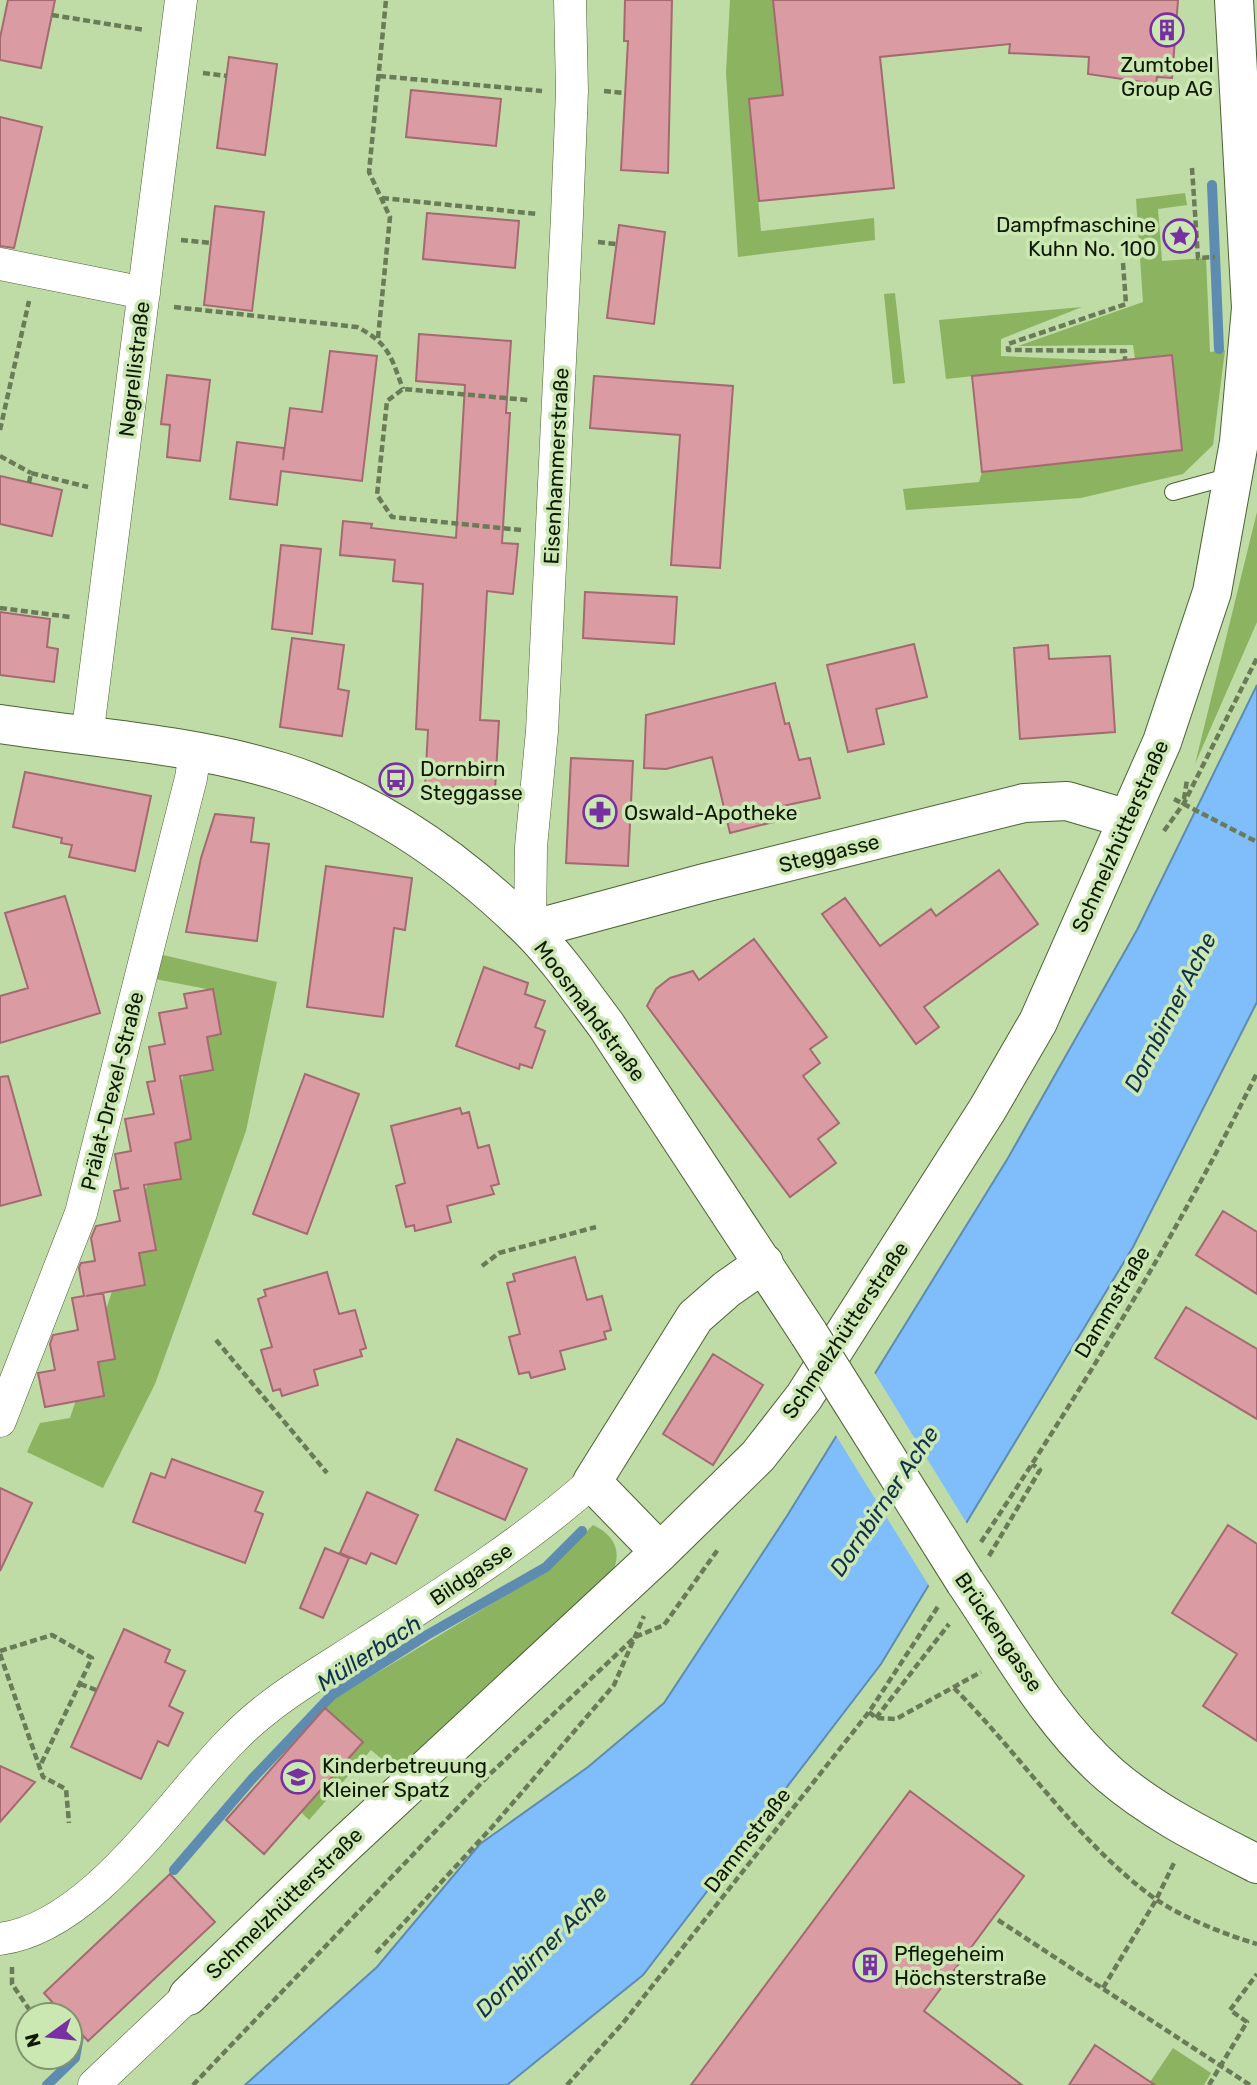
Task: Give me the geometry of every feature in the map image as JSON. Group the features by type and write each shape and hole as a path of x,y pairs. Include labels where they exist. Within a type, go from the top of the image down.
{"street":[{"name":"Negrellistraße","path":"87,737 158,300 175,35 180,0"},
{"name":"Eisenhammerstraße","path":"530,930 531,847 542,731 567,216 572,91 570,0"},
{"name":"Schmelzhütterstraße","path":"94,2085 340,1849 660,1552 758,1456 804,1398 864,1305 987,1110 1038,1022 1162,742 1212,592 1233,475 1251,308 1234,0"},
{"path":"0,264 158,300"},
{"name":"Moosmahdstraße","path":"0,724 195,753 280,771 368,806 443,853 530,930 606,1025 809,1334"},
{"name":"Prälat-Drexel-Straße","path":"0,1421 81,1213 191,778 195,753"},
{"name":"Steggasse","path":"530,930 1024,803 1066,801 1128,818"},
{"name":"Bildgasse","path":"6,1938 71,1909 108,1879 234,1737 276,1701 490,1563 554,1515 592,1482 695,1317 764,1263"},
{"name":"Brückengasse","path":"809,1334 961,1591 1066,1728 1108,1773 1156,1809 1257,1864"},
{"path":"592,1482 660,1552"}],"lane":[{"path":"1173,492 1233,475"}],"path":[{"path":"378,338 390,217 369,172 386,0"},
{"path":"52,15 175,35"},
{"path":"379,76 552,92"},
{"path":"1192,168 1198,258 1201,258"},
{"path":"381,198 546,215"},
{"path":"197,242 211,243"},
{"path":"1124,262 1126,304 1008,344 1008,351 1125,351 1125,360"},
{"path":"0,430 36,271"},
{"path":"158,300 357,327 378,338 390,356 403,389"},
{"path":"523,530 392,517 377,495 387,401 403,389 530,401"},
{"path":"0,456 31,473 91,487"},
{"path":"29,483 31,473"},
{"path":"0,608 72,617"},
{"path":"1257,658 1184,803 1257,842"},
{"name":"Dammstraße","path":"982,1540 1032,1464 1208,1173 1257,1073"},
{"path":"482,1266 499,1253 596,1227"},
{"path":"216,1339 327,1473"},
{"path":"876,1717 1040,1470 1032,1464"},
{"path":"193,2085 489,1774 635,1637 664,1625 724,1541"},
{"name":"Dammstraße","path":"567,2085 623,2023 869,1712 961,1591"},
{"path":"40,1766 92,1658 52,1635 0,1653 43,1777 66,1789 69,1823"},
{"path":"376,1952 493,1826 614,1685 635,1637"},
{"path":"869,1712 876,1717 896,1719 988,1668"},
{"path":"80,1684 96,1690"},
{"path":"954,1688 1112,1863 1156,1899 1232,1937 1257,1944"},
{"path":"1103,1988 1156,1899 1177,1857"},
{"path":"998,1920 1250,2085"},
{"path":"6,1938 12,1984 24,2001"},
{"path":"1209,2085 1247,2022 1230,2010 1257,1974"}],"green space":[{"path":"730,0 773,0 783,95 749,99 761,231 874,218 875,240 738,257 726,73"},
{"path":"1185,193 1187,205 1158,209 1162,261 1206,258 1210,352 1225,350 1213,445 1183,474 1081,498 906,510 903,489 979,482 982,472 1182,450 1172,355 1135,359 1133,345 1018,346 1143,302 1136,199"},
{"path":"895,293 905,383 893,384 884,294"},
{"path":"1082,307 1001,339 1001,356 1113,361 946,379 939,320"},
{"path":"1257,512 1257,622 1195,764"},
{"path":"159,954 277,982 246,1131 155,1384 103,1488 27,1452 40,1423 70,1418 212,990 155,979"},
{"path":"593,1525 606,1534 614,1545 617,1558 612,1573 396,1771 371,1750 309,1820 301,1812 363,1742 322,1706 548,1570"},
{"path":"1173,2048 1211,2073 1204,2085 1148,2085"}],"water":[{"name":"Dornbirner Ache","path":"1257,685 1257,1002 1133,1247 881,1664 643,1975 507,2085 245,2085 377,1967 480,1844 588,1767 664,1703 787,1516 1008,1158 1137,930"}],"pier":[{"path":"874,1372 969,1527 931,1589 835,1434"}],"building":[{"path":"8,0 55,0 41,68 0,60 0,38"},
{"path":"625,0 672,0 668,173 621,170 628,41 624,41"},
{"path":"773,0 1178,0 1172,78 1157,77 1156,84 1088,74 1089,57 1009,53 1010,44 880,57 894,188 759,201 749,99 783,95"},
{"path":"229,57 277,64 265,155 217,148"},
{"path":"411,90 501,99 496,146 406,137"},
{"path":"0,117 42,127 14,248 0,246"},
{"path":"215,206 264,212 252,311 204,305"},
{"path":"427,213 519,221 515,268 423,259"},
{"path":"619,225 665,232 654,324 607,318"},
{"path":"419,334 511,341 506,413 510,413 502,543 518,544 513,594 487,591 480,720 499,721 495,790 425,786 428,730 416,729 423,584 393,581 395,560 340,555 343,521 372,524 371,528 456,538 465,385 416,381"},
{"path":"330,351 377,356 362,481 281,471 277,505 230,499 237,442 284,448 283,460 290,408 322,412"},
{"path":"1172,355 1182,450 982,472 972,376"},
{"path":"167,375 210,380 200,461 167,457 170,425 161,424"},
{"path":"594,376 733,386 720,568 671,565 680,435 590,428"},
{"path":"0,476 62,490 52,536 0,524"},
{"path":"281,545 321,549 312,634 272,629"},
{"path":"585,592 677,597 674,644 583,638"},
{"path":"0,612 50,619 47,647 58,649 54,682 0,675"},
{"path":"292,638 344,645 338,689 349,691 342,736 280,727"},
{"path":"914,644 927,697 876,709 884,744 848,752 827,665"},
{"path":"1048,645 1049,659 1110,656 1115,732 1020,739 1014,648"},
{"path":"775,683 785,724 789,723 799,760 810,758 820,798 778,807 781,820 730,833 712,757 666,769 644,768 646,715"},
{"name":"Oswald-Apotheke","path":"571,758 633,761 628,866 566,863"},
{"path":"25,772 151,796 135,871 69,857 72,845 61,843 62,838 13,827"},
{"path":"215,814 254,818 251,842 269,844 257,941 186,932 201,858"},
{"path":"326,866 412,878 405,930 394,928 383,1017 307,1007"},
{"path":"999,870 1038,924 924,1007 939,1027 916,1044 822,914 845,898 880,946 931,909 936,916"},
{"path":"65,896 100,1013 0,1043 0,996 28,988 5,913"},
{"path":"754,939 827,1037 810,1049 820,1063 803,1076 839,1123 818,1139 836,1163 790,1197 647,1006 656,989 670,978 693,971 699,980"},
{"path":"484,967 528,983 525,994 545,1001 535,1027 545,1031 532,1068 520,1064 519,1069 456,1046"},
{"path":"213,989 221,1034 207,1037 213,1070 180,1076 191,1139 175,1143 181,1179 144,1185 156,1250 139,1253 145,1285 86,1296 103,1293 115,1359 98,1362 104,1396 45,1407 38,1373 55,1370 50,1344 53,1335 78,1330 72,1298 84,1296 79,1268 81,1263 95,1261 91,1238 96,1226 120,1221 114,1191 129,1188 121,1189 115,1154 131,1151 125,1119 154,1114 147,1082 155,1081 149,1047 165,1044 159,1013 187,1008 184,994"},
{"path":"305,1074 359,1094 307,1234 253,1214"},
{"path":"8,1076 41,1195 0,1206 0,1077"},
{"path":"460,1108 462,1114 469,1112 478,1148 489,1145 499,1184 491,1186 494,1194 447,1206 451,1222 415,1231 414,1225 406,1227 396,1186 405,1183 391,1126"},
{"path":"1223,1211 1257,1232 1257,1294 1196,1255"},
{"path":"575,1257 587,1300 602,1296 611,1330 604,1332 606,1339 560,1351 565,1369 531,1378 529,1372 519,1374 509,1337 520,1334 507,1283 515,1281 513,1274"},
{"path":"327,1272 339,1314 355,1310 366,1348 360,1350 362,1356 314,1370 318,1385 282,1396 280,1389 273,1391 261,1350 272,1347 258,1299 266,1296 264,1290"},
{"path":"1186,1307 1257,1349 1257,1419 1155,1358"},
{"path":"713,1354 763,1385 713,1465 663,1434"},
{"path":"457,1439 527,1469 505,1520 435,1490"},
{"path":"172,1459 263,1492 255,1511 263,1514 245,1563 133,1522 151,1473 165,1478"},
{"path":"0,1488 32,1503 0,1571"},
{"path":"367,1492 418,1515 396,1564 371,1553 366,1564 340,1553"},
{"path":"1228,1525 1257,1544 1257,1741 1203,1706 1237,1654 1172,1613"},
{"path":"325,1548 349,1558 323,1618 300,1608"},
{"path":"124,1629 170,1650 165,1662 185,1671 169,1706 183,1713 168,1746 158,1741 141,1779 71,1747"},
{"name":"Kinderbetreuung Kleiner Spatz","path":"325,1708 363,1742 264,1854 226,1820"},
{"path":"0,1766 35,1782 0,1822"},
{"name":"Pflegeheim Höchsterstraße","path":"910,1791 1024,1876 924,2011 1022,2085 691,2085"},
{"path":"170,1874 215,1922 88,2041 84,2037 84,2001 51,2001 44,1993"},
{"path":"1095,2045 1155,2085 1069,2085"}],"waterway":[{"name":"Müllerbach","path":"1212,185 1219,349"},
{"name":"Müllerbach","path":"174,1870 252,1779 332,1695 427,1635 546,1567 582,1531"},
{"name":"Müllerbach","path":"47,2085 62,2071"}],"place":[{"name":"Zumtobel Group AG","path":"1167,30"},
{"name":"Dampfmaschine Kuhn No. 100","path":"1180,236"},
{"name":"Dornbirn Steggasse","path":"396,780"},
{"name":"Oswald-Apotheke","path":"600,812"},
{"name":"Kinderbetreuung Kleiner Spatz","path":"298,1777"},
{"name":"Pflegeheim Höchsterstraße","path":"870,1965"}]}
